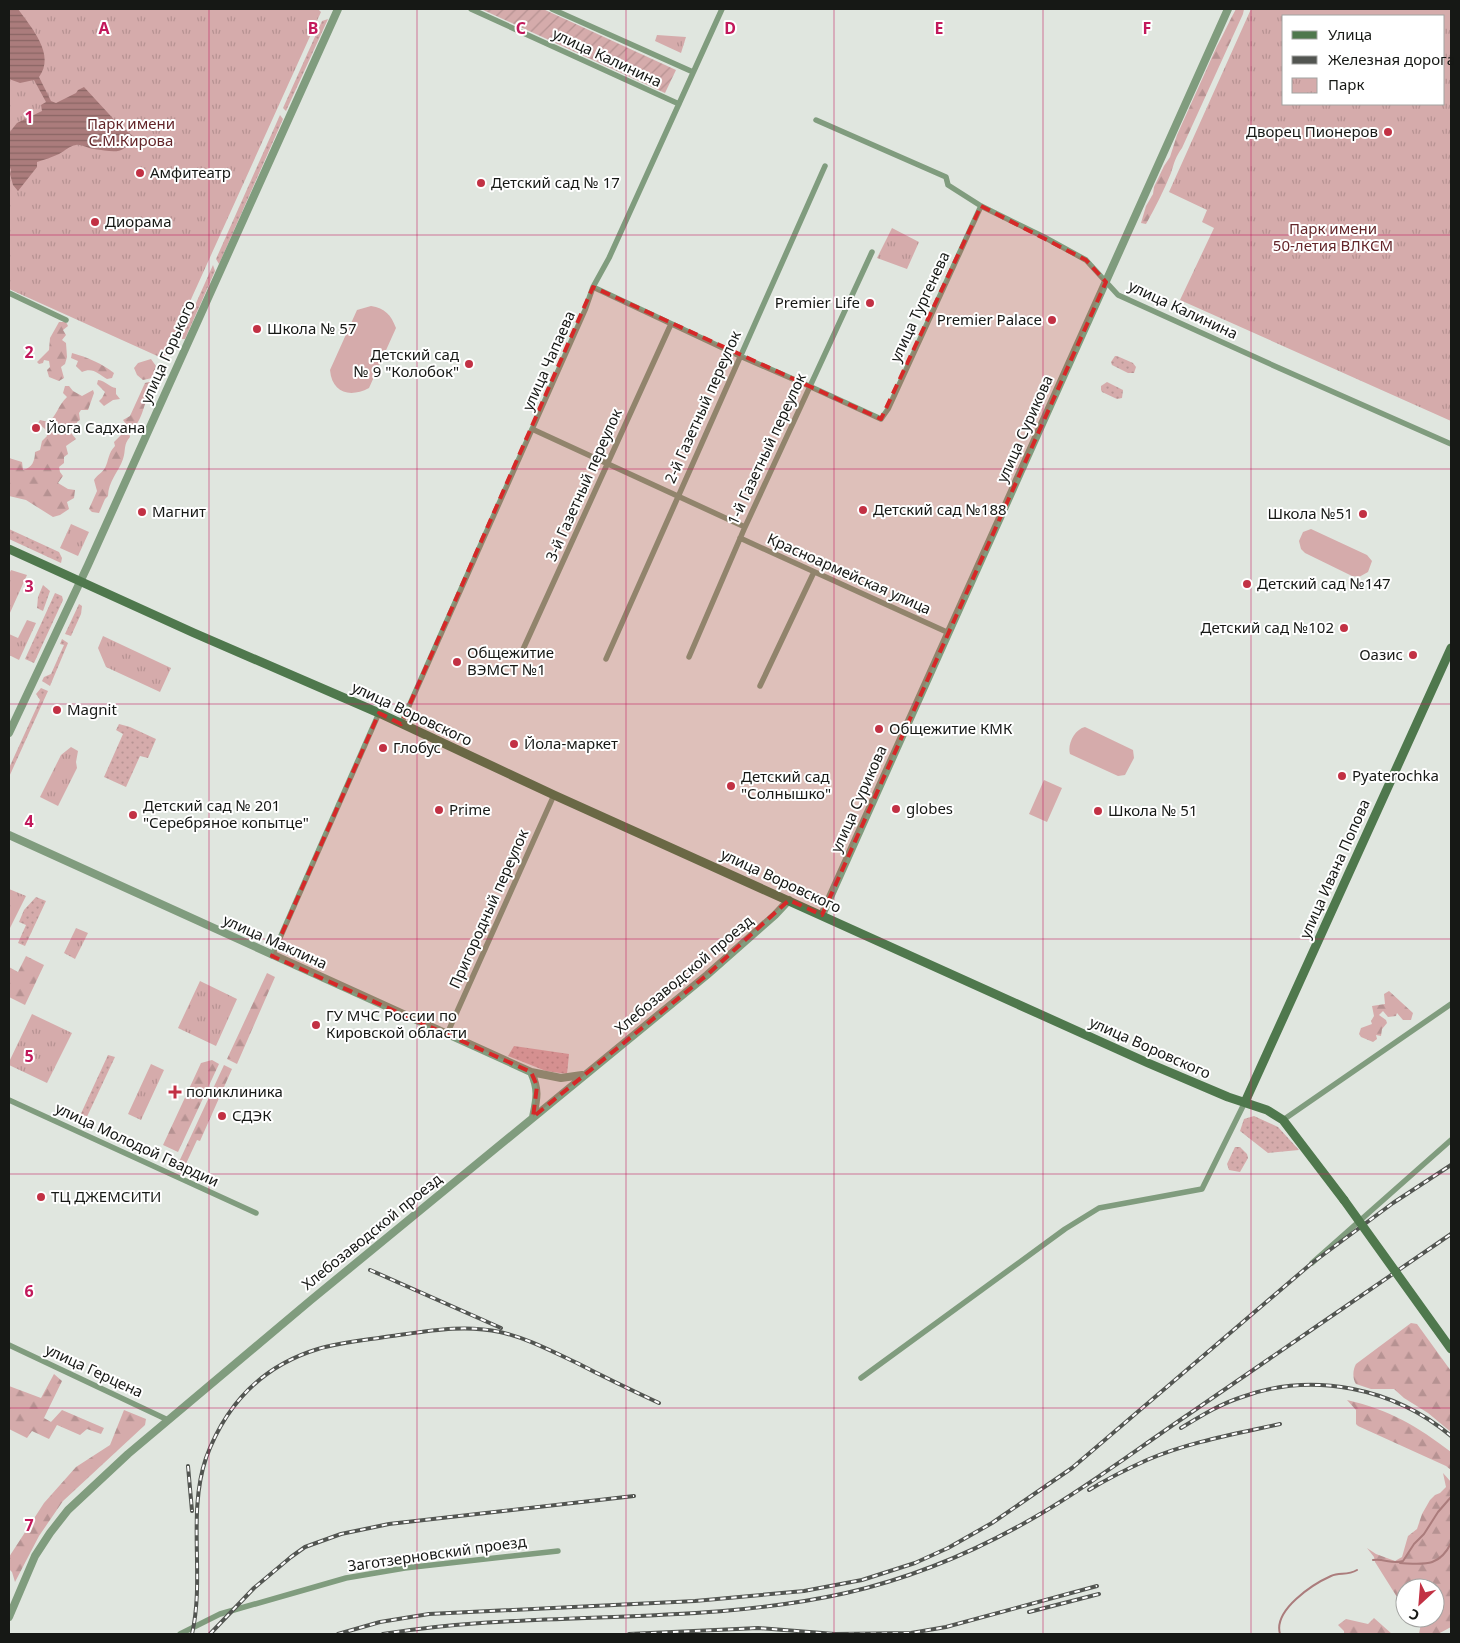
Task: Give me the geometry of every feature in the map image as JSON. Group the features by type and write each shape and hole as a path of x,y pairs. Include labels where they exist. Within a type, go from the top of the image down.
{"main road":[{"name":"улица Воровского","path":"9,549 379,713 1148,1063 1267,1110 1282,1120 1344,1200 1451,1349"},
{"name":"улица Ивана Попова","path":"1245,1102 1451,648"}],"street":[{"name":"улица Горького","path":"9,734 80,582 338,9"},
{"name":"улица Калинина","path":"470,9 679,104"},
{"name":"улица Калинина","path":"552,9 693,72"},
{"name":"улица Чапаева","path":"400,724 585,310 593,287 609,258 722,9"},
{"name":"улица Сурикова","path":"822,915 1228,9"},
{"name":"улица Калинина","path":"816,120 946,177 948,184 981,206 1044,236 1086,260 1118,295 1451,444"},
{"name":"2-й Газетный переулок","path":"606,658 825,166"},
{"name":"улица Тургенева","path":"809,386 881,419 888,409 981,206"},
{"name":"1-й Газетный переулок","path":"688,657 809,386 872,252"},
{"path":"593,287 809,386"},
{"path":"9,293 66,320"},
{"name":"3-й Газетный переулок","path":"520,656 671,324"},
{"path":"532,428 745,527"},
{"name":"Красноармейская улица","path":"740,538 949,633"},
{"path":"760,686 814,572"},
{"path":"272,956 379,713"},
{"name":"Пригородный переулок","path":"447,1034 554,794"},
{"name":"улица Маклина","path":"9,835 531,1072 561,1078 584,1075"},
{"name":"Хлебозаводской проезд","path":"9,1617 35,1556 50,1533 68,1510 128,1454 311,1300 707,975 775,915 789,900"},
{"path":"1282,1120 1451,1004"},
{"path":"531,1072 537,1086 538,1096 533,1117"},
{"name":"улица Молодой Гвардии","path":"9,1100 256,1213"},
{"path":"862,1378 1065,1229 1099,1208 1202,1189 1245,1102"},
{"path":"1312,1263 1451,1140"},
{"name":"улица Герцена","path":"9,1345 168,1420"},
{"name":"Заготзерновский проезд","path":"180,1634 220,1614 346,1578 405,1568 558,1551"}],"highlighted area":[{"path":"981,206 1086,260 1106,282 822,915 789,900 707,975 533,1117 537,1086 531,1072 272,956 379,713 401,724 593,287 881,419"}],"green space":[{"name":"Парк имени С.М.Кирова","path":"9,9 318,9 321,12 164,359 9,289"},
{"path":"481,9 543,9 676,70 665,93"},
{"path":"1236,9 1244,9 1243,14 1159,199 1146,224 1141,223 1154,187 1170,157 1177,135 1217,46"},
{"name":"Парк имени 50-летия ВЛКСМ","path":"1251,9 1451,9 1451,421 1180,300 1214,228 1202,222 1207,210 1169,192"},
{"path":"328,19 286,111 283,108 322,21"},
{"path":"657,35 686,37 681,53 655,41"},
{"path":"280,115 283,119 219,264 216,259"},
{"path":"892,228 919,242 907,269 877,258"},
{"path":"213,265 215,271 185,339 180,339"},
{"path":"371,306 380,308 387,313 396,328 369,388 349,393 334,384 330,370 357,310"},
{"path":"59,322 66,322 68,326 63,330 66,335 62,340 66,343 67,357 65,364 61,367 64,378 59,381 49,377 47,370 50,367 49,361 44,360 43,363 39,364 37,362 49,350 50,338"},
{"path":"72,353 105,367 114,373 112,378 107,379 89,370 82,372 76,366 78,361 71,358"},
{"path":"1115,356 1133,363 1136,367 1134,373 1128,373 1112,365 1111,362"},
{"path":"151,359 156,366 152,378 143,380 137,375 134,368 138,363"},
{"path":"98,380 116,388 116,394 120,399 113,400 104,406 99,401 105,392 97,384"},
{"path":"1107,382 1123,390 1122,398 1117,399 1102,392 1101,386"},
{"path":"145,383 154,384 155,388 147,399 139,420 135,426 126,424 123,420 130,416"},
{"path":"65,386 69,386 73,391 82,396 93,390 94,393 88,410 81,410 79,413 80,420 77,422 76,428 71,429 71,433 76,439 66,446 68,454 64,457 64,463 59,467 63,476 58,483 68,489 75,490 74,498 67,502 69,509 53,517 26,500 9,496 9,458 22,462 23,470 31,466 34,461 35,452 40,450 42,441 47,436 45,429 38,423 40,420 48,422 54,417 67,397 63,393"},
{"path":"123,433 129,433 130,437 123,459 99,513 92,512 89,509 97,491 94,480 105,468 115,446 114,442"},
{"path":"71,524 89,532 78,556 60,548"},
{"path":"9,529 59,552 62,558 61,563 9,539"},
{"path":"1311,529 1367,555 1372,561 1368,572 1359,577 1352,576 1305,553 1301,549 1299,541 1303,532"},
{"path":"11,570 27,575 9,615 9,574"},
{"path":"43,585 50,591 43,611 37,608 38,597"},
{"path":"55,593 62,596 63,600 34,663 25,659"},
{"path":"79,604 82,606 81,614 71,636 65,634"},
{"path":"27,620 36,623 19,660 9,655 9,634 18,638"},
{"path":"103,636 171,668 160,692 106,667 98,648"},
{"path":"62,639 68,643 50,686 42,681 44,677 51,674 64,645 60,644"},
{"path":"41,688 48,691 9,777 9,768 40,700 36,694"},
{"path":"119,724 156,739 148,758 140,756 126,787 104,777 123,734 116,730"},
{"path":"1085,727 1133,750 1134,758 1125,775 1118,776 1070,754 1070,746 1075,734"},
{"path":"71,747 78,751 77,768 58,806 40,797 61,755"},
{"path":"1044,780 1062,788 1047,822 1029,814"},
{"path":"9,889 26,896 9,930"},
{"path":"36,897 46,901 25,946 18,943 26,925 19,922 24,910"},
{"path":"76,928 88,933 75,959 64,953"},
{"path":"26,956 44,965 25,1005 9,997 9,967 18,972"},
{"path":"267,973 275,977 237,1064 227,1059"},
{"path":"200,981 237,999 216,1046 178,1028"},
{"path":"1389,991 1413,1013 1411,1020 1403,1020 1397,1013 1396,1016 1388,1017 1383,1011 1379,1015 1387,1023 1382,1029 1381,1036 1376,1035 1377,1039 1373,1042 1361,1037 1359,1034 1361,1028 1372,1024 1371,1021 1374,1016 1372,1006 1385,1004 1384,994"},
{"path":"32,1014 72,1033 47,1083 9,1065"},
{"path":"514,1046 569,1054 567,1074 546,1071 508,1056"},
{"path":"108,1055 115,1057 85,1121 80,1124 78,1120"},
{"path":"212,1060 219,1064 178,1152 163,1145 201,1063"},
{"path":"151,1064 164,1070 141,1120 128,1114"},
{"path":"224,1065 232,1069 200,1141 197,1140 184,1168 178,1164"},
{"path":"1254,1116 1278,1127 1299,1150 1268,1153 1240,1131 1244,1119"},
{"path":"1235,1147 1240,1147 1247,1154 1248,1158 1240,1172 1229,1170 1227,1164"},
{"path":"1411,1323 1417,1324 1451,1371 1451,1432 1394,1389 1371,1389 1355,1382 1353,1374 1356,1364"},
{"path":"54,1374 62,1381 44,1418 51,1422 62,1410 104,1428 101,1434 87,1429 80,1435 57,1425 49,1439 32,1431 27,1438 9,1429 9,1386 41,1398"},
{"path":"1347,1400 1390,1414 1426,1434 1451,1452 1451,1470 1358,1426 1356,1424 1356,1410"},
{"path":"124,1410 146,1419 145,1425 63,1501 39,1536 15,1582 9,1569 9,1557 44,1503 76,1467 110,1445"},
{"path":"1443,1473 1451,1482 1451,1627 1438,1634 1419,1634 1420,1628 1445,1628 1445,1578 1395,1578 1395,1594 1367,1548 1376,1554 1395,1561 1402,1557 1408,1536 1417,1529 1422,1514 1430,1500 1446,1487"},
{"path":"1374,1618 1392,1634 1344,1634 1344,1631 1338,1625 1346,1619 1368,1624"}],"shaded area":[{"path":"9,9 18,9 40,42 45,60 44,68 39,77 51,101 56,103 84,87 120,126 133,136 126,147 121,150 92,149 76,145 37,162 37,167 18,191 13,185 10,174 9,133 17,123 42,111 41,105 46,102 34,80 20,83 9,79"}],"waterway":[{"path":"1373,1560 1403,1561 1451,1497"},
{"path":"1400,1563 1423,1564 1436,1561 1451,1543"},
{"path":"1280,1634 1279,1625 1282,1616 1296,1599 1314,1585 1331,1576 1357,1570"}],"railway":[{"path":"338,1634 380,1622 429,1614 695,1601 804,1591 862,1580 915,1563 948,1548 992,1523 1072,1468 1312,1263 1393,1203 1451,1165"},
{"path":"383,1634 441,1626 731,1610 789,1603 846,1593 923,1570 972,1550 1019,1526 1061,1501 1451,1234"},
{"path":"370,1270 501,1328"},
{"path":"192,1634 197,1590 198,1501 200,1479 206,1458 214,1439 235,1404 263,1377 298,1356 318,1349 354,1341 419,1332 460,1328 486,1330 500,1332 540,1346 659,1403"},
{"path":"1181,1428 1218,1407 1242,1397 1269,1389 1297,1385 1324,1385 1352,1389 1379,1396 1404,1406 1429,1419 1451,1436"},
{"path":"1089,1490 1147,1460 1179,1448 1280,1424"},
{"path":"188,1466 192,1511"},
{"path":"210,1634 254,1588 291,1557 305,1547 341,1534 389,1524 634,1496"},
{"path":"629,1634 758,1628 835,1634 911,1633 946,1627 1097,1586"},
{"path":"1029,1612 1099,1594"}],"place":[{"name":"Дворец Пионеров","path":"1388,132"},
{"name":"Амфитеатр","path":"140,173"},
{"name":"Детский сад № 17","path":"481,183"},
{"name":"Диорама","path":"95,222"},
{"name":"Premier Life","path":"870,303"},
{"name":"Premier Palace","path":"1052,320"},
{"name":"Школа № 57","path":"257,329"},
{"name":"Детский сад № 9 \"Колобок\"","path":"469,364"},
{"name":"Йога Садхана","path":"36,428"},
{"name":"Детский сад №188","path":"863,510"},
{"name":"Магнит","path":"142,512"},
{"name":"Школа №51","path":"1363,514"},
{"name":"Детский сад №147","path":"1247,584"},
{"name":"Детский сад №102","path":"1344,628"},
{"name":"Оазис","path":"1413,655"},
{"name":"Общежитие ВЭМСТ №1","path":"457,662"},
{"name":"Magnit","path":"57,710"},
{"name":"Общежитие КМК","path":"879,729"},
{"name":"Йола-маркет","path":"514,744"},
{"name":"Глобус","path":"383,748"},
{"name":"Pyaterochka","path":"1342,776"},
{"name":"Детский сад \"Солнышко\"","path":"731,786"},
{"name":"globes","path":"896,809"},
{"name":"Prime","path":"439,810"},
{"name":"Школа № 51","path":"1098,811"},
{"name":"Детский сад № 201 \"Серебряное копытце\"","path":"133,815"},
{"name":"ГУ МЧС России по Кировской области","path":"316,1025"},
{"name":"поликлиника","path":"175,1092"},
{"name":"СДЭК","path":"222,1116"},
{"name":"ТЦ ДЖЕМСИТИ","path":"41,1197"}]}
